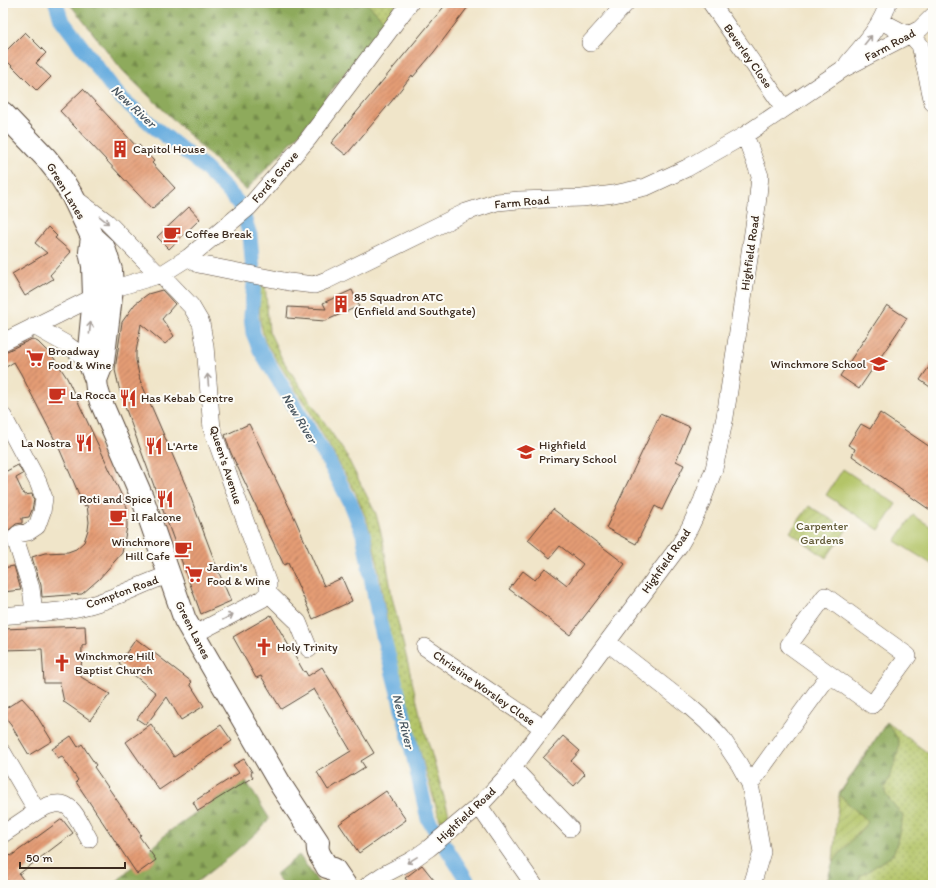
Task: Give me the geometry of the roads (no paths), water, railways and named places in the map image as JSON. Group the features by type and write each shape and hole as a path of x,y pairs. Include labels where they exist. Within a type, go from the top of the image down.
{"main road":[{"name":"Green Lanes","path":"3,113 46,158 58,173 73,197 92,237 90,252 93,266 103,293 92,370 101,402 142,497 185,620 262,750 282,787 318,842 325,844 337,860 340,877"}],"street":[{"name":"Ford's Grove","path":"3,342 103,293 160,274 189,257 236,218 249,207 308,139 410,3"},
{"path":"590,43 626,3"},
{"name":"Beverley Close","path":"711,3 784,108"},
{"name":"Farm Road","path":"843,69 873,34 881,21 888,3"},
{"name":"Farm Road","path":"189,257 198,264 289,282 314,285 466,212 497,202 582,198 614,194 646,186 687,168 744,135 843,69 911,35 920,29 933,16"},
{"path":"881,21 911,35 920,45 933,103"},
{"name":"Highfield Road","path":"368,885 412,860 447,834 479,806 513,768 608,643 679,546 693,521 714,469 725,417 757,206 760,176 744,135"},
{"name":"Queen's Avenue","path":"73,197 107,222 160,274 191,306 201,323 205,346 212,429 268,584 268,593"},
{"path":"34,326 62,342 92,370"},
{"path":"3,416 38,482 44,498 42,512 36,526 28,532 18,534 15,538 31,588 34,612"},
{"name":"Compton Road","path":"3,616 67,610 96,603 168,575"},
{"path":"194,635 237,611 252,606 268,593 298,622 309,648"},
{"path":"825,596 908,656 872,705 829,675 789,645 825,596"},
{"path":"608,643 689,706 707,722 721,737 739,764 750,784 762,852 752,885"},
{"name":"Christine Worsley Close","path":"425,647 543,728"},
{"path":"750,784 829,675"},
{"path":"3,753 37,811"},
{"path":"513,768 570,828"},
{"path":"3,834 37,811 48,805 59,803 71,808 89,839"},
{"path":"479,806 534,885"}],"waterway":[{"name":"New River","path":"56,3 61,19 118,95 154,127 203,166 240,205 250,235 254,283 251,316 253,333 260,350 329,462 351,504 363,534 379,620 404,716 428,819 470,885"}],"place":[{"name":"Capitol House","path":"120,149"},
{"name":"Coffee Break","path":"172,234"},
{"name":"85 Squadron ATC (Enfield and Southgate)","path":"341,304"},
{"name":"Broadway Food & Wine","path":"35,358"},
{"name":"Winchmore School","path":"879,364"},
{"name":"La Rocca","path":"57,395"},
{"name":"Has Kebab Centre","path":"128,398"},
{"name":"La Nostra","path":"84,443"},
{"name":"L'Arte","path":"154,446"},
{"name":"Highfield Primary School","path":"526,452"},
{"name":"Roti and Spice","path":"165,499"},
{"name":"Il Falcone","path":"118,517"},
{"name":"Winchmore Hill Cafe","path":"183,549"},
{"name":"Jardin's Food & Wine","path":"194,574"},
{"name":"Holy Trinity","path":"264,647"},
{"name":"Winchmore Hill Baptist Church","path":"62,663"}],"park label":[{"name":"Carpenter Gardens","path":"822,533"}]}
